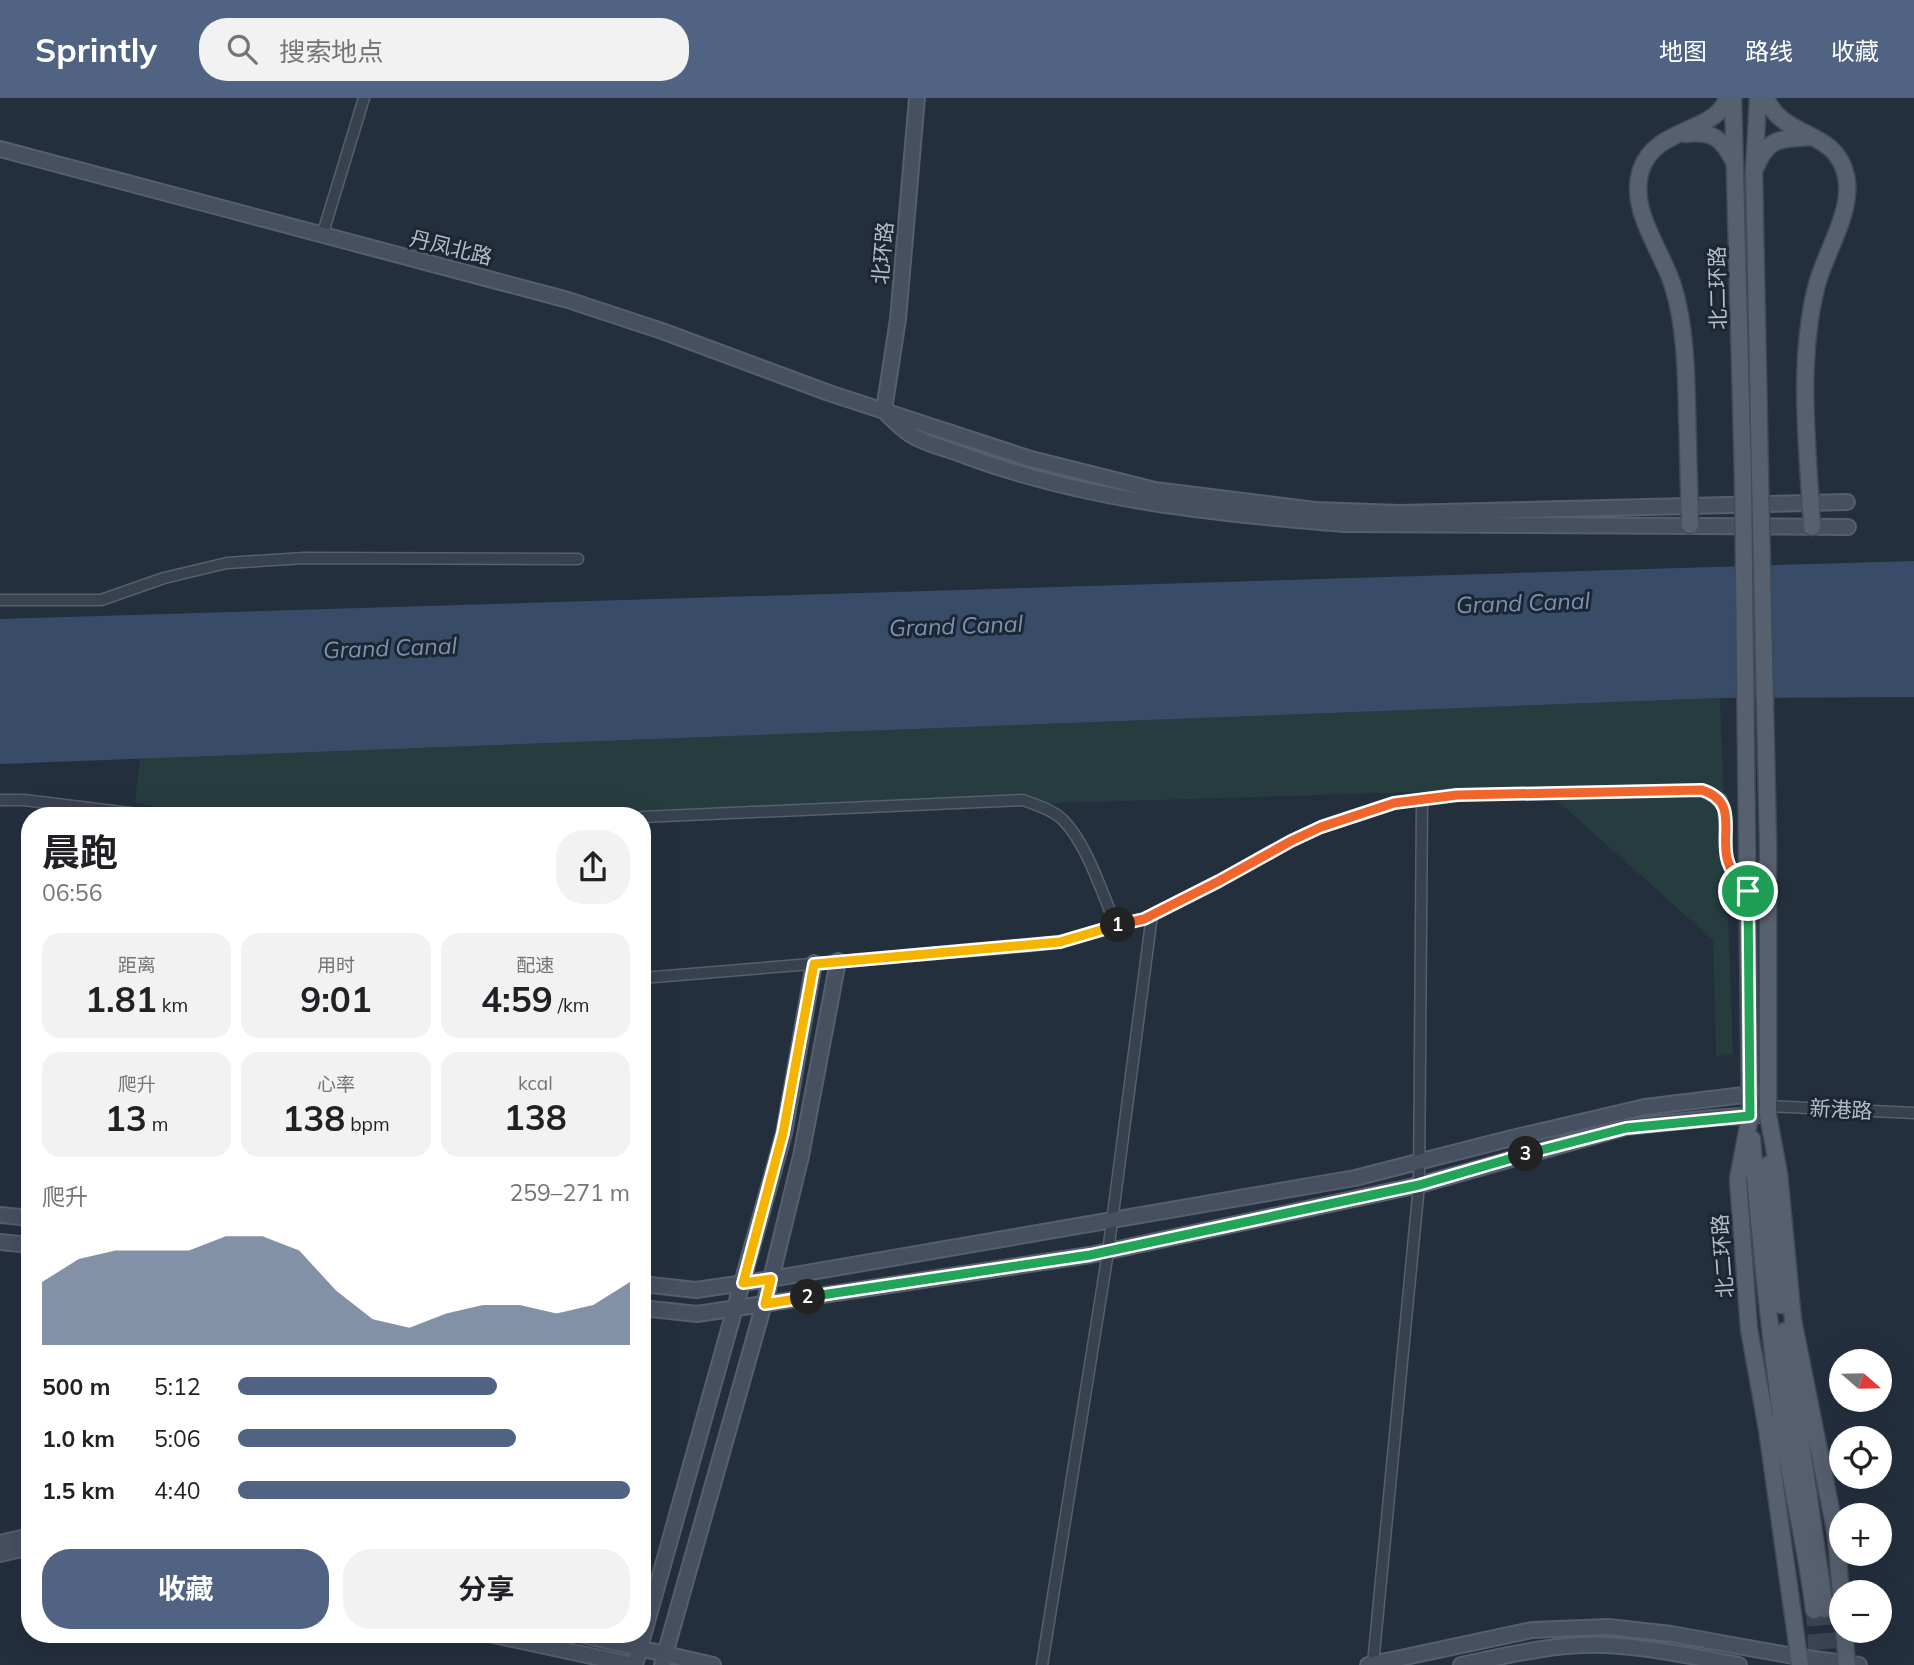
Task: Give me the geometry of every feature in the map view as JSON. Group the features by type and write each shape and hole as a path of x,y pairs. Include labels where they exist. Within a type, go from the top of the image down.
{"main road":[{"path":"1690,526 1683,333 1673,286 1647,226 1638,195 1640,171 1648,154 1672,135 1710,120 1725,106 1727,98"},
{"name":"北二环路","path":"1733,98 1737,169 1743,478 1750,1094 1750,1116 1738,1179 1749,1329 1767,1429 1800,1661"},
{"name":"北二环路","path":"1758,98 1754,173 1768,843 1768,1104"},
{"path":"1766,98 1782,122 1813,136 1838,153 1847,177 1847,201 1816,288 1809,336 1806,389 1812,527"},
{"path":"1672,135 1697,132 1714,136 1727,147 1737,169"},
{"path":"1754,173 1763,150 1782,139 1813,136"},
{"path":"1768,1104 1779,1174 1793,1320 1836,1535 1840,1580"},
{"path":"1750,1116 1763,1266 1781,1412 1819,1610 1770,1228 1768,1104"},
{"path":"1847,1643 1851,1664"}],"street":[{"path":"322,236 364,98"},
{"name":"北环路","path":"884,410 898,319 917,98"},
{"name":"丹凤北路","path":"0,149 568,300 662,331 829,394 1031,459 1155,490 1315,510 1400,513 1847,502"},
{"path":"884,410 908,434 989,464 1076,488 1171,506 1268,518 1345,524 1848,527"},
{"path":"0,600 101,600 164,578 227,563 304,558 578,559"},
{"path":"651,977 1060,942 1144,919 1321,827 1394,803 1457,795 1702,790 1721,799 1725,812 1727,856 1732,873 1748,891"},
{"path":"0,800 81,807"},
{"path":"651,817 1023,800 1061,818 1075,835 1116,925"},
{"path":"1422,800 1419,1185 1371,1664 1532,1630 1608,1627 1671,1634 1800,1661 1851,1664"},
{"path":"1042,1665 1108,1252 1152,915"},
{"path":"663,1660 765,1304 801,1156 838,961"},
{"path":"651,1606 783,1133 814,964"},
{"path":"651,1285 696,1290 771,1279 1355,1178 1645,1107 1750,1094 1768,1104 1750,1116 1626,1128 1419,1185 1108,1252 697,1314 651,1309"},
{"name":"新港路","path":"1768,1104 1914,1113"},
{"path":"0,1215 21,1218"},
{"path":"0,1242 21,1244"},
{"path":"0,1543 21,1538"},
{"path":"0,1554 21,1549"},
{"path":"531,1643 634,1665 640,1643"},
{"path":"617,1643 639,1648 663,1660 713,1665"},
{"path":"1461,1665 1537,1648 1605,1645 1738,1665"}],"green space":[{"path":"1720,698 1733,1054 1716,1057 1713,940 1543,788 651,816 651,807 158,807 135,802 140,758"}],"water":[{"name":"Grand Canal","path":"1914,561 1914,697 1720,698 0,764 0,619"}],"tunnel":[{"path":"1825,1609 1829,1665"},
{"path":"1814,1610 1817,1665"}],"route":[{"path":"1702,790 1713,793 1721,799 1725,812 1727,856 1732,873 1748,891 1750,1116 1626,1128 1419,1185 1090,1255 765,1304 771,1279 743,1283 783,1133 814,964 1060,942 1144,919 1321,827 1394,803 1457,795 1702,790"}]}
